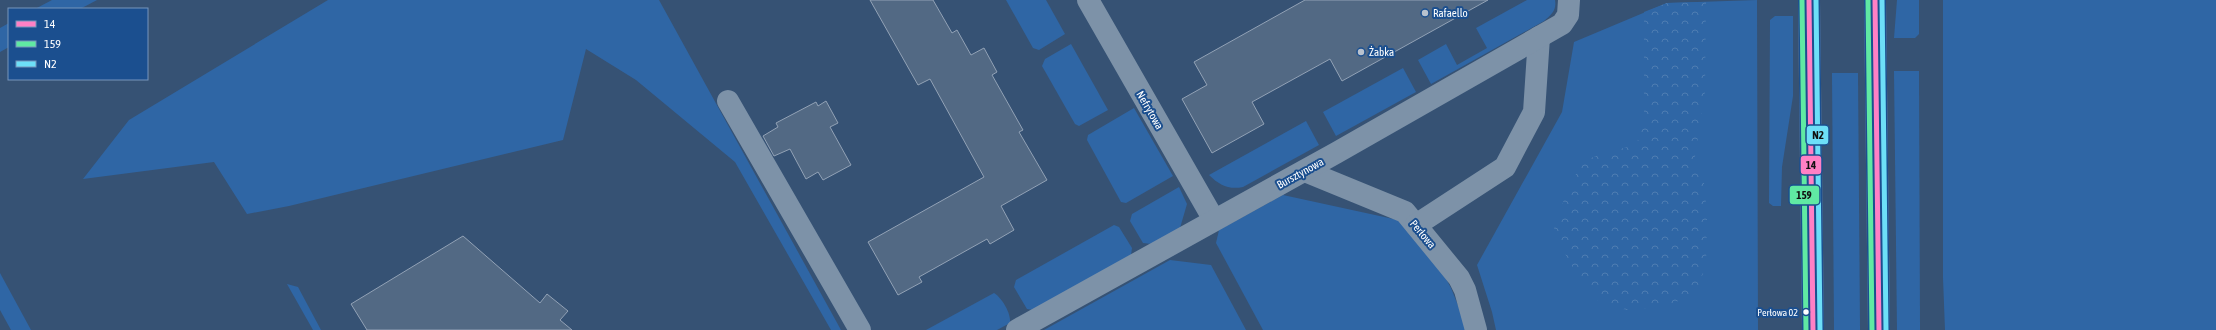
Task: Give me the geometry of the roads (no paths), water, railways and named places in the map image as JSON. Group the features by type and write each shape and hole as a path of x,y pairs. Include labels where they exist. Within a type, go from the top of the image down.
{"main road":[{"path":"1809,0 1813,330"},
{"path":"1875,0 1880,330"}],"street":[{"name":"Nefrytowa","path":"1088,0 1214,220"},
{"name":"Bursztynowa","path":"1017,330 1305,171 1562,24 1568,15 1569,1"},
{"path":"1416,225 1505,167 1534,112 1539,37"},
{"path":"728,101 860,330"},
{"name":"Perłowa","path":"1305,171 1405,212 1459,278 1465,290 1476,330"}],"place":[{"name":"Rafaello","path":"1425,13"},
{"name":"Żabka","path":"1361,52"},
{"name":"Perłowa 02","path":"1806,312"}]}
